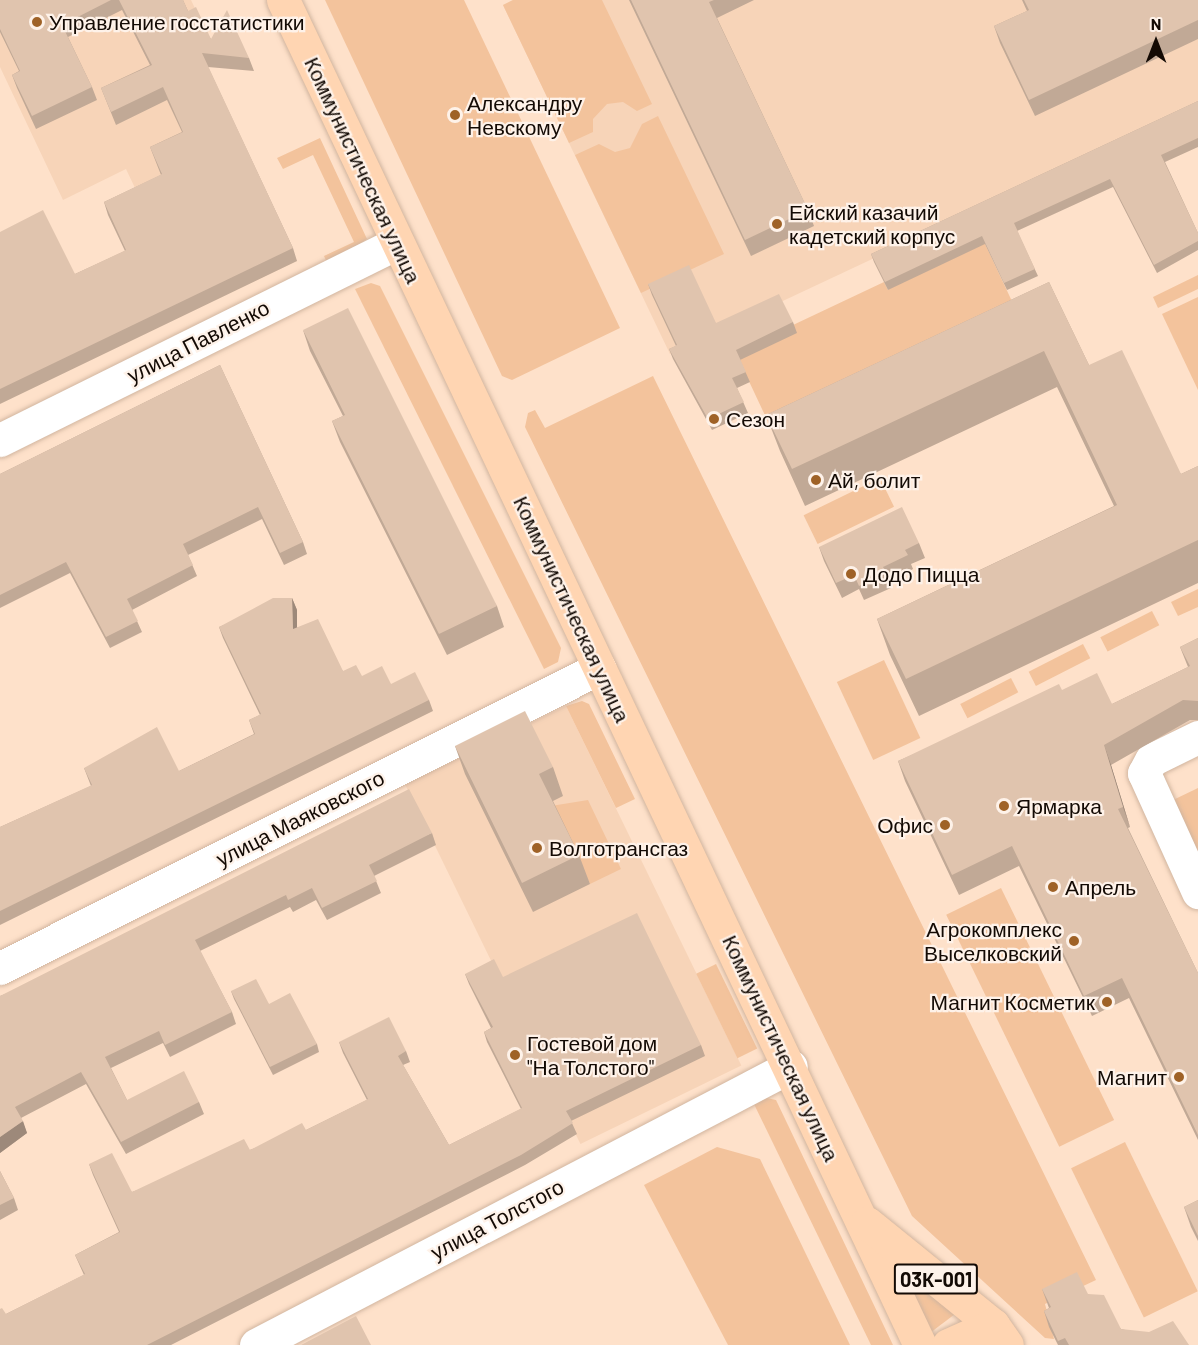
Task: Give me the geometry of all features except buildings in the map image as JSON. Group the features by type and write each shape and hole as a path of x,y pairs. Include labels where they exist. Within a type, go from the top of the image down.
{"main road":[{"name":"Коммунистическая улица","path":"283,0 599,668 791,1066 920,1345"},
{"name":"Коммунистическая улица","path":"861,1218 1000,1335"},
{"path":"948,1345 1000,1335"}],"street":[{"name":"улица Павленко","path":"0,440 397,243"},
{"name":"улица Маяковского","path":"0,968 599,668"},
{"path":"1198,737 1151,760 1144,779 1198,892"},
{"name":"улица Толстого","path":"256,1345 791,1066"}],"shaded area":[{"path":"0,0 191,0 215,50 202,57 297,261 193,310 126,169 63,200 0,67"},
{"path":"325,0 464,0 620,328 512,380 502,376"},
{"name":"Ейский казачий кадетский корпус","path":"513,0 1198,0 1198,106 670,354 503,5"},
{"path":"513,0 602,0 652,104 637,111 623,102 607,104 593,119 593,132 569,143 503,5"},
{"path":"658,116 724,254 641,293 575,155 599,144 615,152 630,148 642,124"},
{"path":"320,138 367,239 328,265 324,256 354,242 313,155 283,169 277,158"},
{"path":"972,216 1017,312 771,428 739,360 793,325 884,282 888,290"},
{"path":"1198,275 1198,289 1158,308 1153,297"},
{"path":"371,283 380,286 561,648 558,662 544,669 355,289"},
{"path":"1198,297 1198,390 1162,314"},
{"path":"653,376 1096,1280 1045,1304 1054,1339 1045,1338 912,1216 525,427 528,413 535,410 545,428"},
{"path":"880,478 894,507 818,544 804,515"},
{"path":"1198,589 1198,607 1178,616 1171,602"},
{"path":"1152,611 1159,625 1108,652 1100,637"},
{"path":"1083,644 1090,658 1036,686 1029,672"},
{"path":"884,660 920,738 873,760 837,682"},
{"path":"1011,678 1018,692 967,718 960,704"},
{"path":"582,701 589,704 635,799 616,808 566,706"},
{"path":"566,706 741,1066 580,1144 405,784"},
{"path":"1198,788 1198,858 1171,801"},
{"path":"588,800 621,869 590,884 551,806"},
{"path":"1001,888 1114,1120 1059,1147 946,915"},
{"path":"716,964 757,1048 737,1058 696,974"},
{"path":"762,1097 776,1100 893,1345 871,1345 753,1102"},
{"path":"1125,1142 1198,1291 1144,1318 1071,1168"},
{"path":"717,1147 760,1159 850,1345 728,1345 644,1185"},
{"path":"900,1270 955,1314 930,1333"}],"place":[{"name":"Управление госстатистики","path":"37,22"},
{"name":"Александру Невскому","path":"455,115"},
{"name":"Ейский казачий кадетский корпус","path":"777,224"},
{"name":"Сезон","path":"714,419"},
{"name":"Ай, болит","path":"816,480"},
{"name":"Додо Пицца","path":"851,574"},
{"name":"Ярмарка","path":"1004,806"},
{"name":"Офис","path":"945,825"},
{"name":"Волготрансгаз","path":"537,848"},
{"name":"Апрель","path":"1053,887"},
{"name":"Агрокомплекс Выселковский","path":"1074,941"},
{"name":"Магнит Косметик","path":"1107,1002"},
{"name":"Гостевой дом \"На Толстого\"","path":"515,1055"},
{"name":"Магнит","path":"1179,1077"}]}
